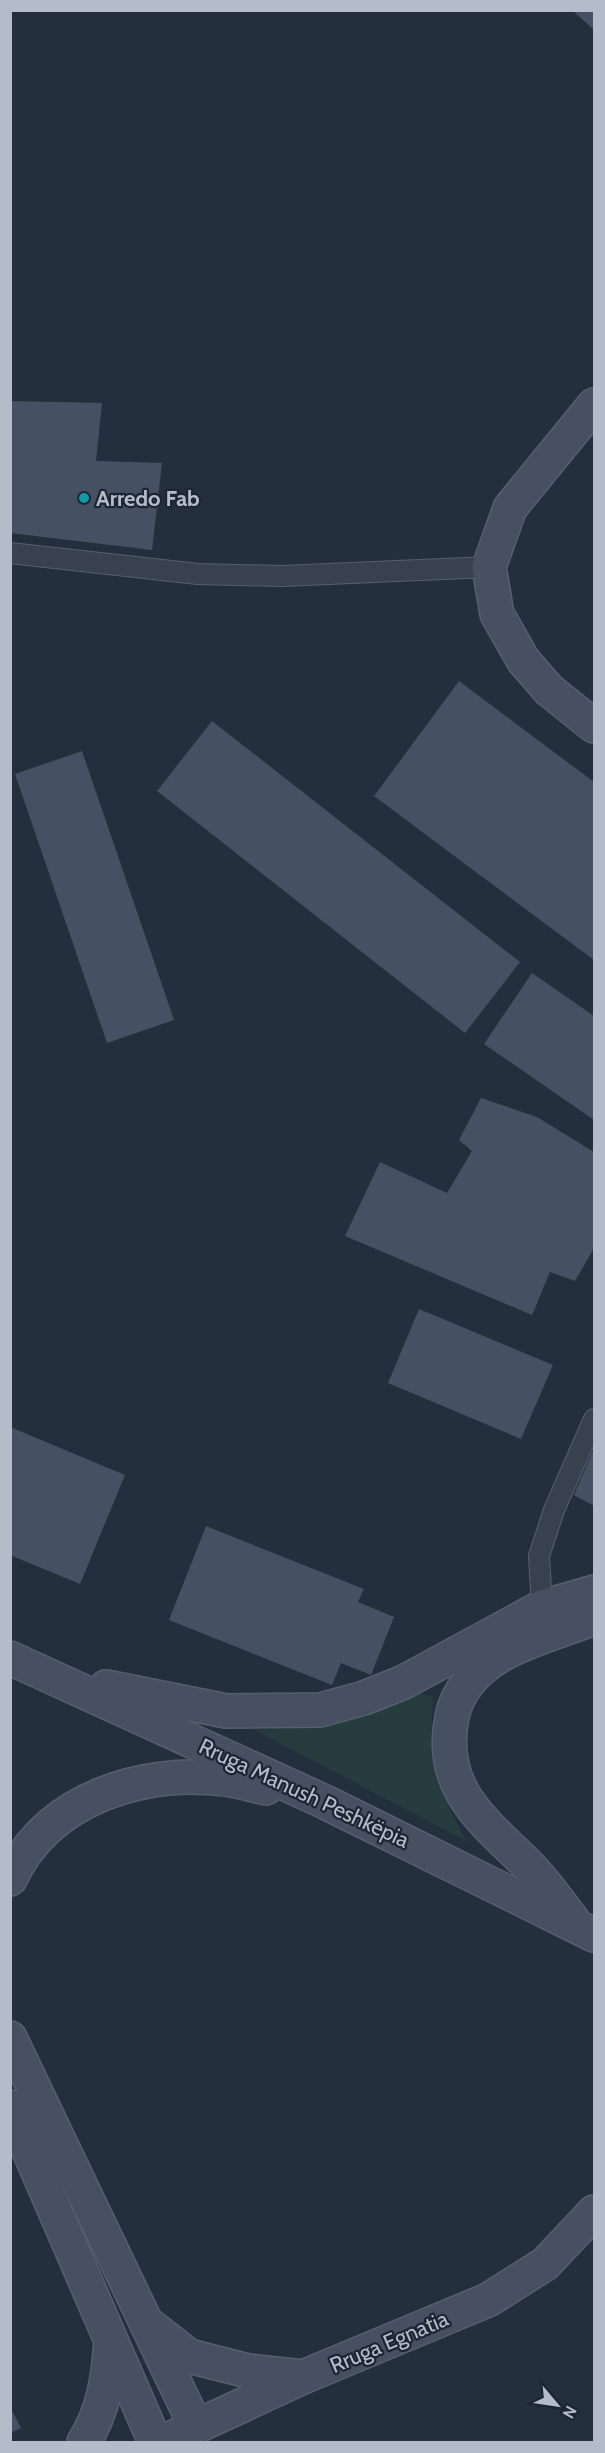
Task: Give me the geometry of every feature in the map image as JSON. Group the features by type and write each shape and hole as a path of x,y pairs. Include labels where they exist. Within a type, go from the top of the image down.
{"main road":[{"path":"594,405 510,508 489,567 497,614 523,660 549,690 594,726"},
{"path":"60,1679 226,1711 320,1710 363,1698 404,1682 542,1607 594,1592"},
{"path":"587,1931 528,1864 496,1836 466,1799 449,1761 449,1732 453,1710 463,1688 480,1670 502,1654 594,1618"},
{"name":"Rruga Manush Peshkëpia","path":"10,1658 325,1802 587,1931"},
{"path":"10,1879 16,1866 53,1821 109,1790 119,1787 158,1778 225,1779 325,1802"},
{"path":"10,2038 196,2427"},
{"path":"10,2107 155,2442"},
{"name":"Rruga Egnatia","path":"164,2442 303,2378 488,2300 545,2264 594,2212"},
{"path":"144,2320 171,2345 189,2356 248,2371 303,2378"},
{"path":"84,2442 96,2423 108,2386 111,2337"}],"lane":[{"path":"10,553 198,574 282,576 489,567"},
{"path":"542,1607 539,1556 554,1510 594,1419"}],"green space":[{"path":"422,1693 433,1697 432,1737 442,1790 468,1842 255,1730 319,1724 381,1708"}],"building":[{"path":"572,10 594,10 594,30"},
{"name":"Arredo Fab","path":"10,401 102,403 96,461 162,463 152,550 10,533"},
{"path":"459,681 594,782 594,960 374,796"},
{"path":"212,721 520,962 465,1033 157,791"},
{"path":"82,751 174,1020 107,1043 15,774"},
{"path":"532,973 594,1016 594,1120 484,1044"},
{"path":"481,1098 537,1117 594,1152 594,1248 575,1281 550,1272 532,1315 345,1236 380,1162 447,1193 472,1151 459,1140"},
{"path":"419,1309 553,1365 521,1439 388,1383"},
{"path":"10,1427 125,1475 80,1584 10,1555"},
{"path":"594,1448 594,1506 574,1495"},
{"path":"206,1526 364,1589 358,1602 394,1617 371,1675 341,1663 332,1685 169,1620"},
{"path":"10,2407 21,2428 10,2433"}],"place":[{"name":"Arredo Fab","path":"84,498"}]}
